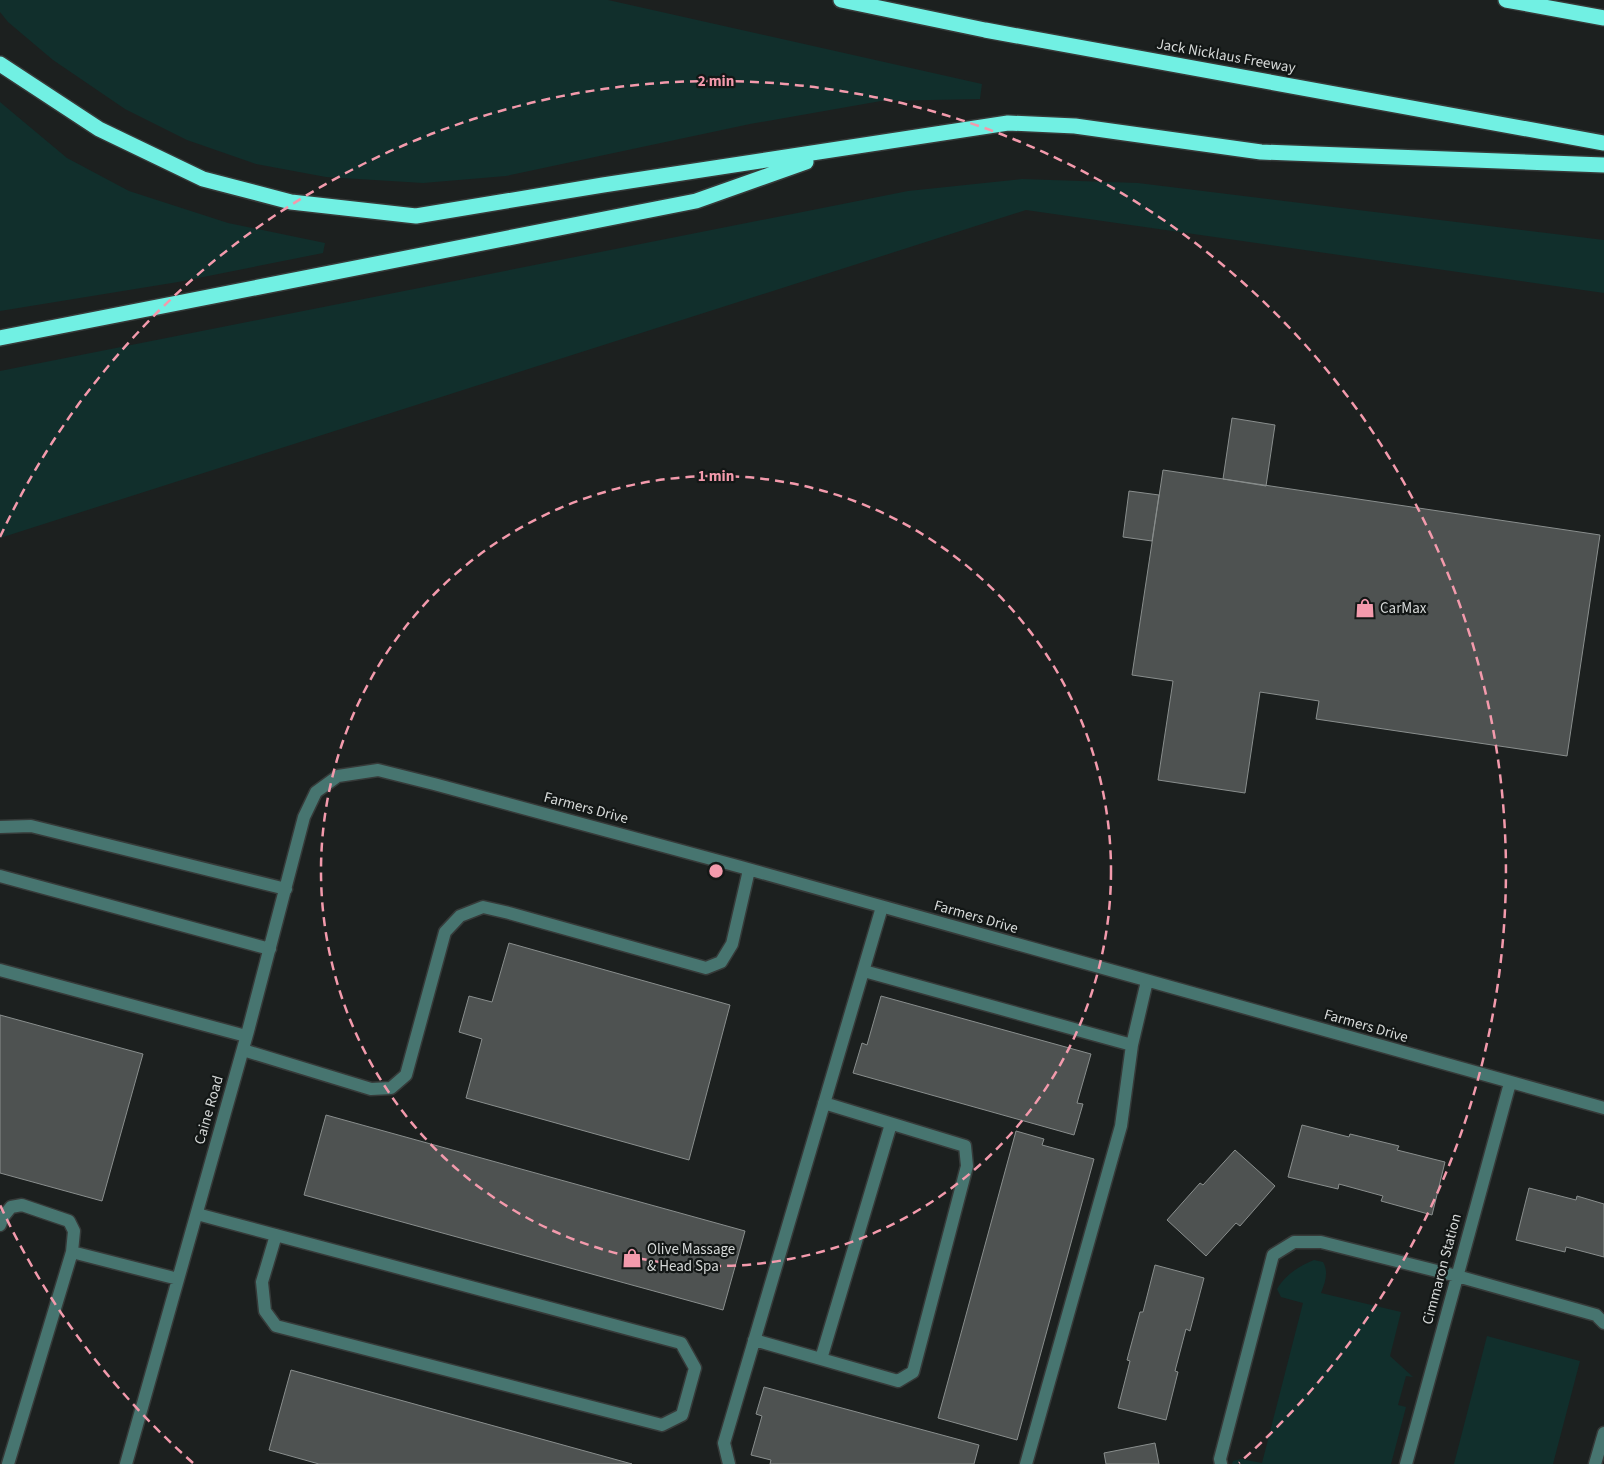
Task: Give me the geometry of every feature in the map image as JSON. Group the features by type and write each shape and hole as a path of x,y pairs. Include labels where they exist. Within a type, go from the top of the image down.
{"highway":[{"name":"Jack Nicklaus Freeway","path":"841,0 985,30 1604,143"},
{"path":"1506,0 1604,18"},
{"path":"0,64 99,129 203,179 291,202 416,216 603,185 1008,123 1075,126 1261,152 1604,165"},
{"path":"0,338 696,201 838,150"}],"street":[{"name":"Farmers Drive","path":"338,776 378,770 434,784 1604,1108"},
{"name":"Caine Road","path":"126,1464 243,1050 304,817 316,792 338,776"},
{"path":"0,827 31,826 286,889"},
{"path":"243,1050 371,1089 391,1088 406,1075 445,932 460,916 483,908 501,911 706,968 720,962 732,944 749,870"},
{"path":"0,876 270,949"},
{"path":"729,1464 724,1443 882,908"},
{"path":"0,970 246,1036"},
{"path":"864,971 1132,1045"},
{"path":"1026,1464 1121,1126 1132,1045 1147,982"},
{"name":"Cimmaron Station","path":"1406,1464 1510,1083"},
{"path":"754,1340 898,1381 913,1372 967,1166 965,1146 824,1103"},
{"path":"821,1359 891,1124"},
{"path":"0,1225 3,1217 11,1207 22,1205 69,1221 74,1231 72,1252 8,1464"},
{"path":"197,1214 276,1235 681,1343 694,1368 682,1415 662,1424 276,1326 266,1311 262,1282 276,1235"},
{"path":"1221,1464 1220,1460 1273,1255 1294,1242 1321,1242 1457,1276 1596,1315 1604,1324"},
{"path":"72,1252 178,1279"},
{"path":"1595,1464 1604,1434"}],"shaded area":[{"path":"0,0 608,0 982,84 980,99 881,101 750,124 506,176 423,183 326,177 256,164 187,140 125,109 53,60 8,22 0,12"},
{"path":"0,102 67,158 129,191 228,223 325,243 323,253 178,282 0,311"},
{"path":"1022,179 1138,183 1604,240 1604,293 1026,210 0,538 0,371 908,191"},
{"path":"1314,1260 1323,1262 1326,1270 1321,1293 1401,1312 1390,1356 1413,1377 1406,1376 1398,1405 1406,1407 1391,1464 1232,1464 1233,1461 1241,1459 1262,1463 1303,1303 1281,1297 1277,1289 1284,1279 1303,1265"},
{"path":"1487,1336 1580,1361 1553,1464 1454,1464"}],"building":[{"path":"1232,418 1275,425 1266,486 1223,479"},
{"name":"CarMax","path":"1163,470 1600,535 1567,756 1316,719 1319,701 1260,692 1245,793 1158,780 1173,681 1132,675"},
{"path":"1129,491 1159,495 1152,541 1123,537"},
{"path":"509,943 730,1005 689,1160 466,1098 482,1039 459,1032 469,996 492,1002"},
{"path":"881,996 1091,1054 1077,1103 1083,1104 1074,1135 853,1073 862,1043 867,1045"},
{"path":"0,1015 143,1054 102,1201 0,1173"},
{"path":"326,1115 745,1231 723,1310 304,1195"},
{"path":"1302,1125 1349,1137 1350,1134 1399,1146 1397,1150 1445,1162 1432,1215 1381,1201 1383,1196 1339,1184 1338,1189 1288,1177"},
{"path":"1016,1131 1044,1139 1042,1145 1094,1159 1017,1440 938,1418"},
{"path":"1235,1150 1275,1186 1240,1226 1236,1223 1206,1256 1167,1220 1200,1183 1203,1185"},
{"path":"1529,1188 1576,1200 1577,1196 1604,1204 1604,1257 1566,1247 1565,1252 1516,1240"},
{"path":"1155,1265 1204,1278 1190,1331 1186,1329 1175,1371 1178,1372 1166,1420 1118,1408 1130,1361 1127,1360 1140,1312 1143,1312"},
{"path":"291,1370 632,1464 319,1464 269,1450"},
{"path":"764,1387 979,1445 974,1464 770,1464 771,1460 751,1455 762,1416 756,1414"},
{"path":"1155,1443 1159,1464 1106,1464 1104,1453"}],"place":[{"name":"CarMax","path":"1365,608"},
{"name":"Olive Massage & Head Spa","path":"632,1258"}]}
